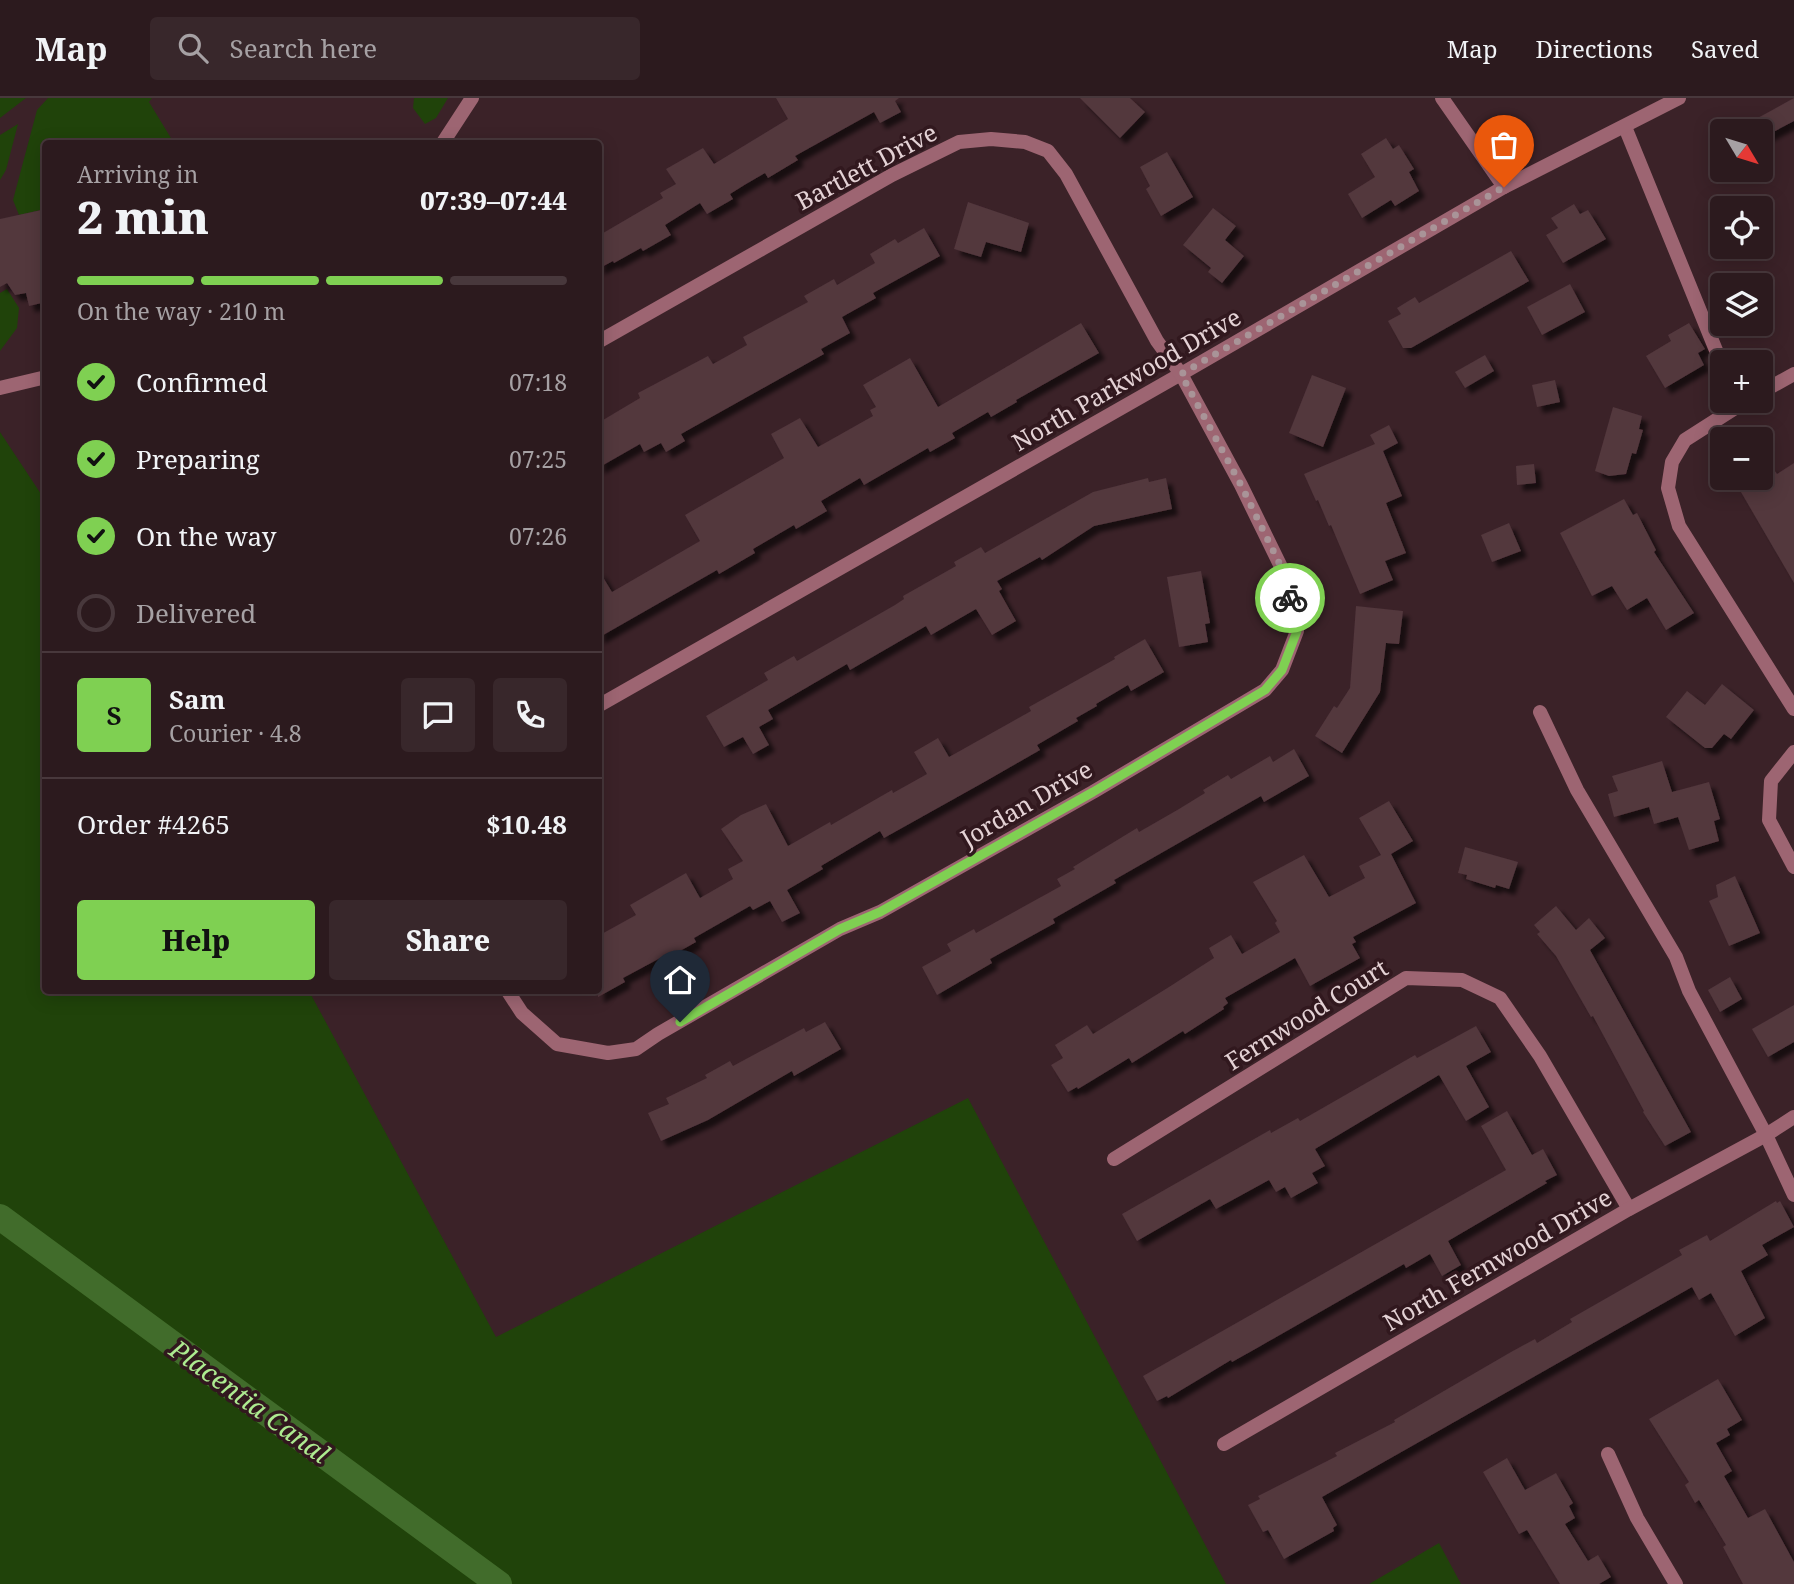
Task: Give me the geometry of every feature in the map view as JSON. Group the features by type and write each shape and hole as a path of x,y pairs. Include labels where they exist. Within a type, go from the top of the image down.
{"street":[{"path":"445,140 472,98"},
{"path":"1442,98 1504,187"},
{"name":"North Parkwood Drive","path":"602,704 1504,187 1679,98"},
{"path":"1625,127 1716,350"},
{"name":"Bartlett Drive","path":"602,340 892,175 959,142 991,139 1025,142 1048,151 1066,174 1157,341 1181,374"},
{"name":"Jordan Drive","path":"510,994 522,1013 557,1044 608,1053 636,1049 840,929 880,912 1093,792 1265,690 1282,670 1297,631 1285,575 1241,485 1181,374"},
{"path":"1773,386 1794,374"},
{"path":"0,388 42,378"},
{"path":"1724,413 1685,440 1672,462 1668,488 1679,526 1794,709"},
{"path":"1540,712 1577,790 1676,957 1689,991 1766,1135 1794,1195"},
{"path":"1794,752 1771,781 1769,820 1794,867"},
{"name":"Fernwood Court","path":"1114,1159 1406,978 1462,980 1500,998 1541,1056 1629,1209"},
{"name":"North Fernwood Drive","path":"1224,1444 1629,1209 1794,1117"},
{"path":"1608,1454 1637,1518 1676,1584"}],"green space":[{"path":"0,98 26,98 0,118"},
{"path":"48,98 152,98 149,102 172,140 42,140 42,210 19,215 13,200 37,110"},
{"path":"414,98 448,98 436,118 425,124 413,108"},
{"path":"18,124 6,170 0,180 0,135"},
{"path":"7,289 19,308 17,328 0,351 0,293"},
{"path":"0,432 42,495 42,994 311,994 496,1337 968,1098 1226,1584 0,1584"},
{"path":"1439,1543 1461,1584 1369,1584"}],"building":[{"path":"776,98 899,98 895,101 901,112 880,123 874,112 795,156 798,160 768,178 765,173 746,184 730,194 733,199 707,214 700,203 665,225 671,235 643,251 641,248 602,267 602,234 663,198 660,193 676,184 666,169 703,148 714,164 788,119"},
{"path":"1080,98 1130,98 1145,112 1120,138"},
{"path":"1794,98 1794,121 1773,132 1773,119 1756,119"},
{"path":"1386,138 1393,149 1399,145 1414,169 1409,172 1419,191 1395,206 1391,200 1362,218 1348,194 1375,177 1361,154"},
{"path":"1167,152 1193,197 1161,216 1146,189 1150,186 1140,167"},
{"path":"968,202 1029,223 1021,252 986,242 981,257 954,249"},
{"path":"1574,204 1580,214 1588,210 1606,239 1563,263 1546,235 1558,228 1551,218"},
{"path":"1213,208 1236,226 1225,240 1244,256 1222,283 1208,272 1211,268 1183,245"},
{"path":"42,210 42,303 29,306 26,293 15,295 7,283 0,287 0,219"},
{"path":"924,228 940,256 873,293 876,298 842,317 850,333 821,349 824,354 681,434 685,441 666,452 661,443 644,452 640,444 602,466 602,421 640,398 638,393 708,356 713,364 747,345 743,337 808,302 804,296 834,279 837,285 875,263 870,254 895,239 898,243"},
{"path":"1511,251 1529,281 1411,348 1403,348 1388,321 1401,314 1397,308 1415,297 1419,303"},
{"path":"1570,284 1585,312 1542,335 1527,307"},
{"path":"1081,323 1099,353 991,417 988,412 952,433 955,438 930,452 928,448 864,485 860,478 821,501 827,511 796,529 794,525 753,549 755,553 719,574 717,570 602,636 602,576 612,592 700,541 685,515 784,458 771,434 800,418 818,447 873,416 870,410 876,407 863,385 910,358 938,407"},
{"path":"1689,323 1705,349 1698,353 1704,365 1665,388 1646,356 1671,341 1668,335"},
{"path":"1485,355 1494,371 1465,388 1455,372"},
{"path":"1312,375 1346,388 1323,447 1289,433"},
{"path":"1555,380 1560,402 1537,407 1532,385"},
{"path":"1613,407 1642,416 1639,429 1643,430 1636,454 1632,453 1626,474 1609,476 1595,471"},
{"path":"1389,425 1398,443 1383,451 1402,496 1386,503 1406,553 1385,561 1393,580 1360,594 1331,525 1329,526 1304,474 1375,444 1370,435"},
{"path":"1794,463 1794,583 1740,490 1773,490 1773,468 1777,474"},
{"path":"1534,464 1536,483 1517,485 1516,466"},
{"path":"1148,478 1149,482 1166,478 1172,509 1094,526 1042,560 1040,557 997,581 1002,589 999,591 1016,621 992,635 976,609 931,635 926,626 850,670 847,664 768,710 773,719 759,727 769,745 753,754 743,737 724,747 706,716 768,680 764,673 794,656 797,661 895,605 904,599 903,596 956,566 954,562 981,547 985,553 1093,492"},
{"path":"1624,499 1633,515 1637,513 1656,550 1654,552 1694,613 1666,630 1647,598 1627,610 1612,586 1592,596 1560,533"},
{"path":"1509,523 1521,551 1492,562 1481,535"},
{"path":"1201,571 1210,623 1205,624 1208,642 1179,647 1167,577"},
{"path":"1356,606 1403,611 1399,644 1386,643 1380,692 1342,753 1315,736 1334,706 1337,708 1350,688"},
{"path":"1145,639 1164,672 1131,691 1128,685 1096,704 1097,706 1076,718 1078,721 1037,745 1040,750 986,781 884,838 880,831 821,866 823,869 787,890 800,913 782,922 770,901 753,910 750,906 694,938 696,942 623,978 625,982 598,997 598,994 602,994 602,934 636,915 630,905 686,873 700,898 733,879 728,869 743,861 721,829 741,815 766,804 788,846 927,774 914,752 938,738 949,757 1031,711 1029,707 1115,659 1114,657"},
{"path":"1722,684 1754,710 1731,739 1724,734 1712,748 1705,748 1666,717 1687,691 1705,705"},
{"path":"1294,749 1309,776 1264,802 1261,796 1114,880 1116,883 1053,919 1055,923 990,959 992,963 937,995 922,967 951,951 947,944 974,929 976,933 1061,886 1057,879 1075,869 1073,867 1137,828 1139,832 1179,809 1228,775 1231,779 1270,756 1273,762"},
{"path":"1662,761 1672,792 1709,782 1720,819 1714,821 1719,841 1689,850 1678,817 1654,824 1649,807 1614,817 1608,794 1618,791 1612,776"},
{"path":"1389,801 1413,841 1391,854 1416,903 1353,937 1356,942 1352,944 1360,958 1310,986 1295,958 1225,998 1228,1003 1224,1009 1185,1034 1183,1031 1132,1063 1129,1058 1078,1089 1077,1087 1068,1092 1051,1065 1063,1058 1055,1045 1087,1025 1093,1034 1169,987 1214,958 1209,948 1231,935 1242,954 1280,932 1275,923 1277,921 1253,882 1304,855 1329,897 1365,878 1359,866 1381,855 1359,818"},
{"path":"1465,847 1518,862 1509,889 1496,885 1495,888 1466,879 1467,875 1458,873"},
{"path":"1735,876 1760,933 1729,946 1709,901 1718,897 1716,885"},
{"path":"1556,906 1576,930 1589,918 1605,938 1590,950 1691,1132 1665,1146 1643,1112 1593,1016 1591,1017 1556,956 1537,934 1540,932 1534,925"},
{"path":"1730,977 1742,999 1720,1012 1708,990"},
{"path":"1794,1005 1794,1042 1768,1057 1752,1029"},
{"path":"825,1022 841,1049 794,1076 792,1071 708,1120 661,1141 648,1113 669,1104 666,1098 707,1078 705,1075 730,1061 733,1066 804,1028 806,1032"},
{"path":"1476,1026 1491,1052 1466,1066 1489,1107 1466,1121 1439,1075 1315,1149 1325,1166 1312,1173 1318,1183 1291,1198 1285,1187 1276,1192 1269,1180 1216,1209 1210,1199 1137,1241 1122,1214 1270,1130 1271,1133 1298,1118 1300,1121 1415,1055 1417,1058"},
{"path":"1507,1111 1532,1155 1543,1149 1557,1175 1448,1241 1461,1265 1442,1276 1430,1254 1406,1268 1404,1264 1168,1398 1167,1396 1157,1401 1143,1376 1506,1170 1481,1126"},
{"path":"1780,1201 1794,1227 1762,1245 1768,1255 1741,1271 1765,1318 1735,1336 1711,1293 1699,1300 1692,1287 1322,1497 1337,1525 1333,1528 1334,1531 1284,1559 1268,1530 1263,1532 1248,1505 1260,1499 1258,1496 1337,1456 1335,1453 1395,1422 1394,1420 1511,1352 1535,1339 1537,1343 1572,1322 1570,1319 1682,1255 1679,1250 1707,1235 1710,1241"},
{"path":"1718,1379 1742,1420 1727,1429 1730,1435 1716,1443 1732,1471 1724,1476 1748,1518 1765,1509 1794,1562 1794,1584 1743,1584 1723,1547 1726,1545 1699,1500 1695,1503 1685,1485 1689,1482 1649,1419"},
{"path":"1507,1458 1525,1490 1556,1473 1573,1503 1569,1506 1575,1518 1565,1524 1588,1561 1598,1555 1611,1577 1599,1584 1560,1584 1527,1530 1519,1534 1483,1472"}],"waterway":[{"name":"Placentia Canal","path":"0,1217 499,1584"}],"way so far":[{"path":"1290,598 1285,575 1241,485 1181,374 1504,187"}],"route":[{"path":"680,1022 840,929 880,912 1093,792 1265,690 1282,670 1297,631 1290,598"}]}
